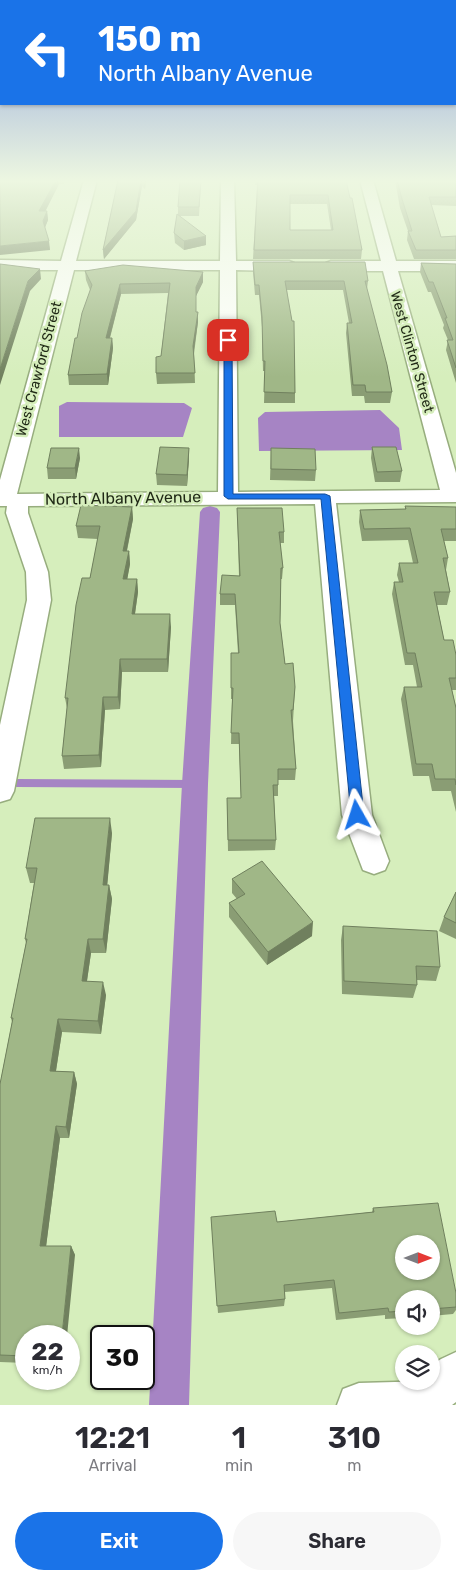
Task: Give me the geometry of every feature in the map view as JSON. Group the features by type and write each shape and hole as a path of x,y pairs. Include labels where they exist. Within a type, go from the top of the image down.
{"street":[{"name":"West Crawford Street","path":"0,791 39,600 37,572 17,513 8,500 72,246"},
{"path":"228,246 228,496"},
{"name":"West Clinton Street","path":"383,246 454,496"},
{"path":"0,265 456,266"},
{"name":"North Albany Avenue","path":"8,500 228,496 454,496"},
{"path":"325,496 357,815 374,861"},
{"path":"359,1405 420,1402 456,1374"}],"shaded area":[{"path":"67,402 184,403 192,408 183,437 59,437 59,406"},
{"path":"380,410 399,428 402,450 259,451 258,418 265,412"}],"building":[{"path":"254,246 361,246 362,250 254,250"},
{"path":"414,246 456,246 456,250 416,250"},
{"path":"253,262 365,262 368,281 365,281 387,365 392,392 366,392 365,385 353,385 347,323 352,323 344,281 285,281 292,321 294,321 295,393 264,392 265,361 263,361 262,317 259,285 255,285"},
{"path":"421,263 456,264 456,368 447,340 453,340 445,318 447,318 433,282 429,282"},
{"path":"0,264 40,269 28,281 0,369"},
{"path":"123,265 203,272 196,287 196,312 198,312 193,346 195,373 156,373 156,357 161,356 170,283 120,284 106,338 112,338 107,374 68,375 75,338 77,338 82,313 92,285 85,271"},
{"path":"160,447 189,448 187,475 156,474"},
{"path":"372,447 396,447 402,471 377,472"},
{"path":"51,448 79,448 75,468 47,468"},
{"path":"271,448 315,449 316,470 271,469"},
{"path":"81,505 132,507 123,551 129,551 123,579 137,579 132,614 170,614 167,659 120,659 118,697 103,697 99,755 62,756 68,698 65,698 76,605 82,578 90,578 100,526 76,526"},
{"path":"405,506 456,507 456,529 441,529 448,558 443,558 450,592 434,592 444,640 453,640 456,655 456,678 449,678 456,708 456,785 455,779 435,779 432,764 416,764 404,687 422,687 415,653 407,653 394,582 403,582 399,563 418,563 410,528 364,529 360,510 406,509"},
{"path":"237,508 282,508 284,532 279,532 283,568 281,568 280,623 285,664 293,663 295,687 293,710 291,710 296,769 278,769 278,785 273,785 276,840 228,840 227,798 241,798 239,733 231,733 233,688 231,688 231,653 239,653 235,594 220,594 222,575 240,576"},
{"path":"35,818 110,818 103,885 109,885 103,939 88,939 82,981 103,982 98,1021 58,1019 50,1071 74,1072 66,1127 56,1126 40,1246 71,1246 63,1325 15,1325 15,1356 0,1355 0,1084 27,939 25,939 37,868 26,868"},
{"path":"262,861 313,922 268,952 229,903 245,894 232,879"},
{"path":"456,892 456,923 444,917"},
{"path":"343,926 437,931 440,967 416,966 417,985 344,981"},
{"path":"438,1203 456,1293 456,1307 440,1308 440,1290 395,1290 395,1312 389,1312 388,1308 339,1313 334,1280 284,1285 285,1299 217,1306 211,1217 275,1211 277,1222 374,1212 373,1208"}],"waterway":[{"path":"169,1405 195,784 210,512"},
{"path":"17,783 195,784"}],"route":[{"path":"228,340 228,496 325,496 357,815"}]}
